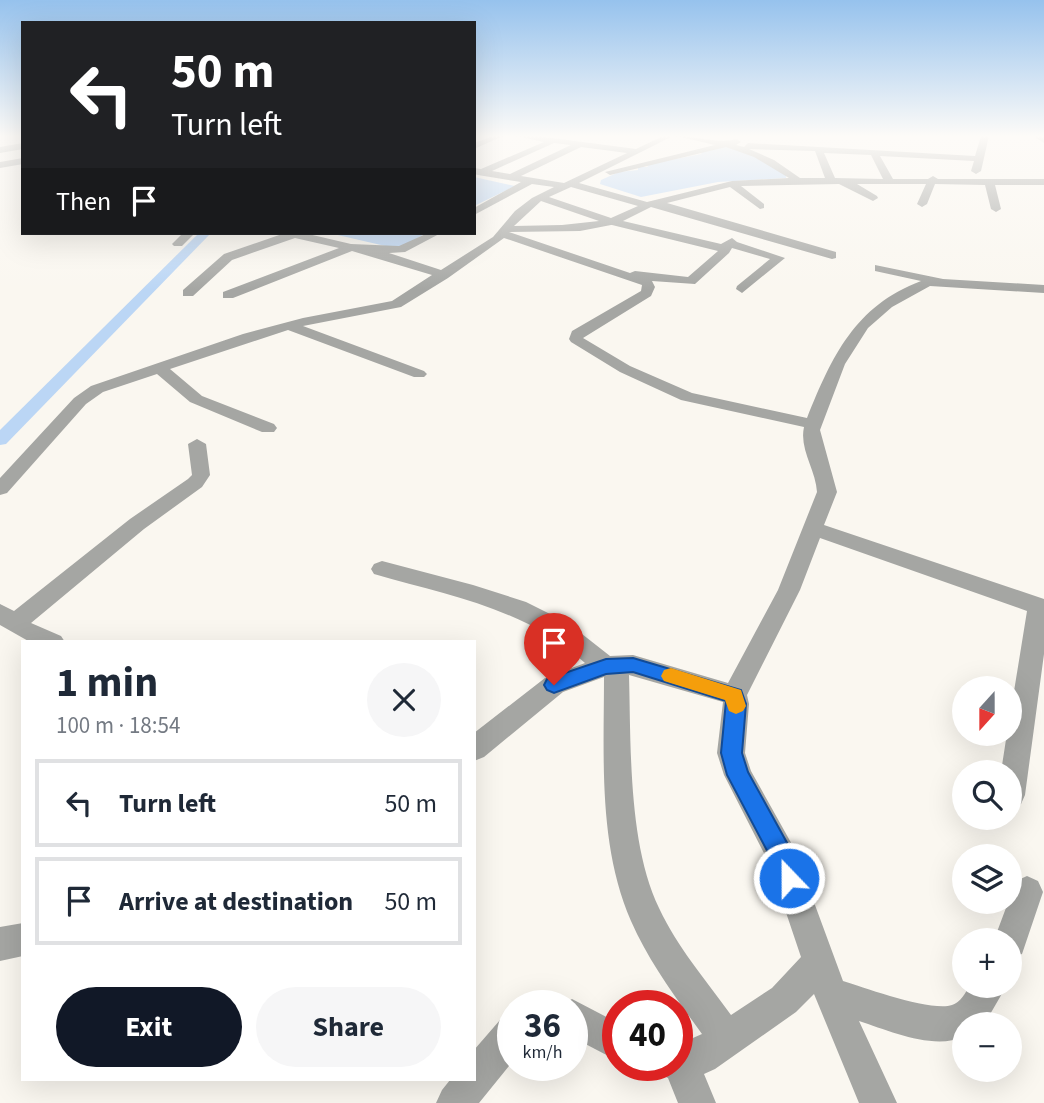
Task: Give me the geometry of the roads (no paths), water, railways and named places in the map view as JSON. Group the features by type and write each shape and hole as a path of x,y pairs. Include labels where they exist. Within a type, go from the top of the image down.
{"street":[{"path":"476,211 518,187"},
{"path":"0,489 80,401 111,383 289,326 387,307 444,275 541,198 568,187"},
{"path":"578,187 701,215 749,232 832,255"},
{"path":"502,231 575,229 612,222 650,204 718,187"},
{"path":"736,187 760,206"},
{"path":"856,187 873,198"},
{"path":"922,204 929,187"},
{"path":"991,187 996,209"},
{"path":"541,198 612,222 779,258 742,289"},
{"path":"502,231 647,283 648,290 620,311 577,334 575,337 581,344 625,369 687,397 813,424"},
{"path":"626,275 688,282 727,246 749,232"},
{"path":"178,244 187,235"},
{"path":"188,293 228,257 288,235"},
{"path":"301,235 352,247 444,275"},
{"path":"228,295 352,247 401,250 432,235"},
{"path":"398,260 442,235"},
{"path":"879,268 946,282 999,288 1044,289"},
{"path":"878,1103 825,979 783,859 738,775 731,753 736,704 734,695 789,590 827,492 827,480 811,440 813,424 838,361 869,318 918,285 946,282"},
{"path":"289,326 419,374"},
{"path":"158,367 196,399 268,428"},
{"path":"49,640 7,618 195,483 201,475 197,444"},
{"path":"813,528 1042,607 1017,760"},
{"path":"382,569 534,614 562,630 611,666"},
{"path":"476,747 554,685 611,666 633,665 734,695"},
{"path":"611,666 618,794 629,860 643,911 663,950 726,1038"},
{"path":"1015,928 1027,892"},
{"path":"0,944 21,939"},
{"path":"693,1059 702,1056 784,1000 825,979 944,1025 959,1022 982,998"},
{"path":"476,1077 497,1052"},
{"path":"455,1103 472,1081"},
{"path":"687,1081 697,1103"}],"water":[{"path":"476,187 512,187 476,205"},
{"path":"611,187 690,187 641,197"},
{"path":"338,235 423,235 406,245 394,248"}],"waterway":[{"path":"0,440 203,235"}]}
